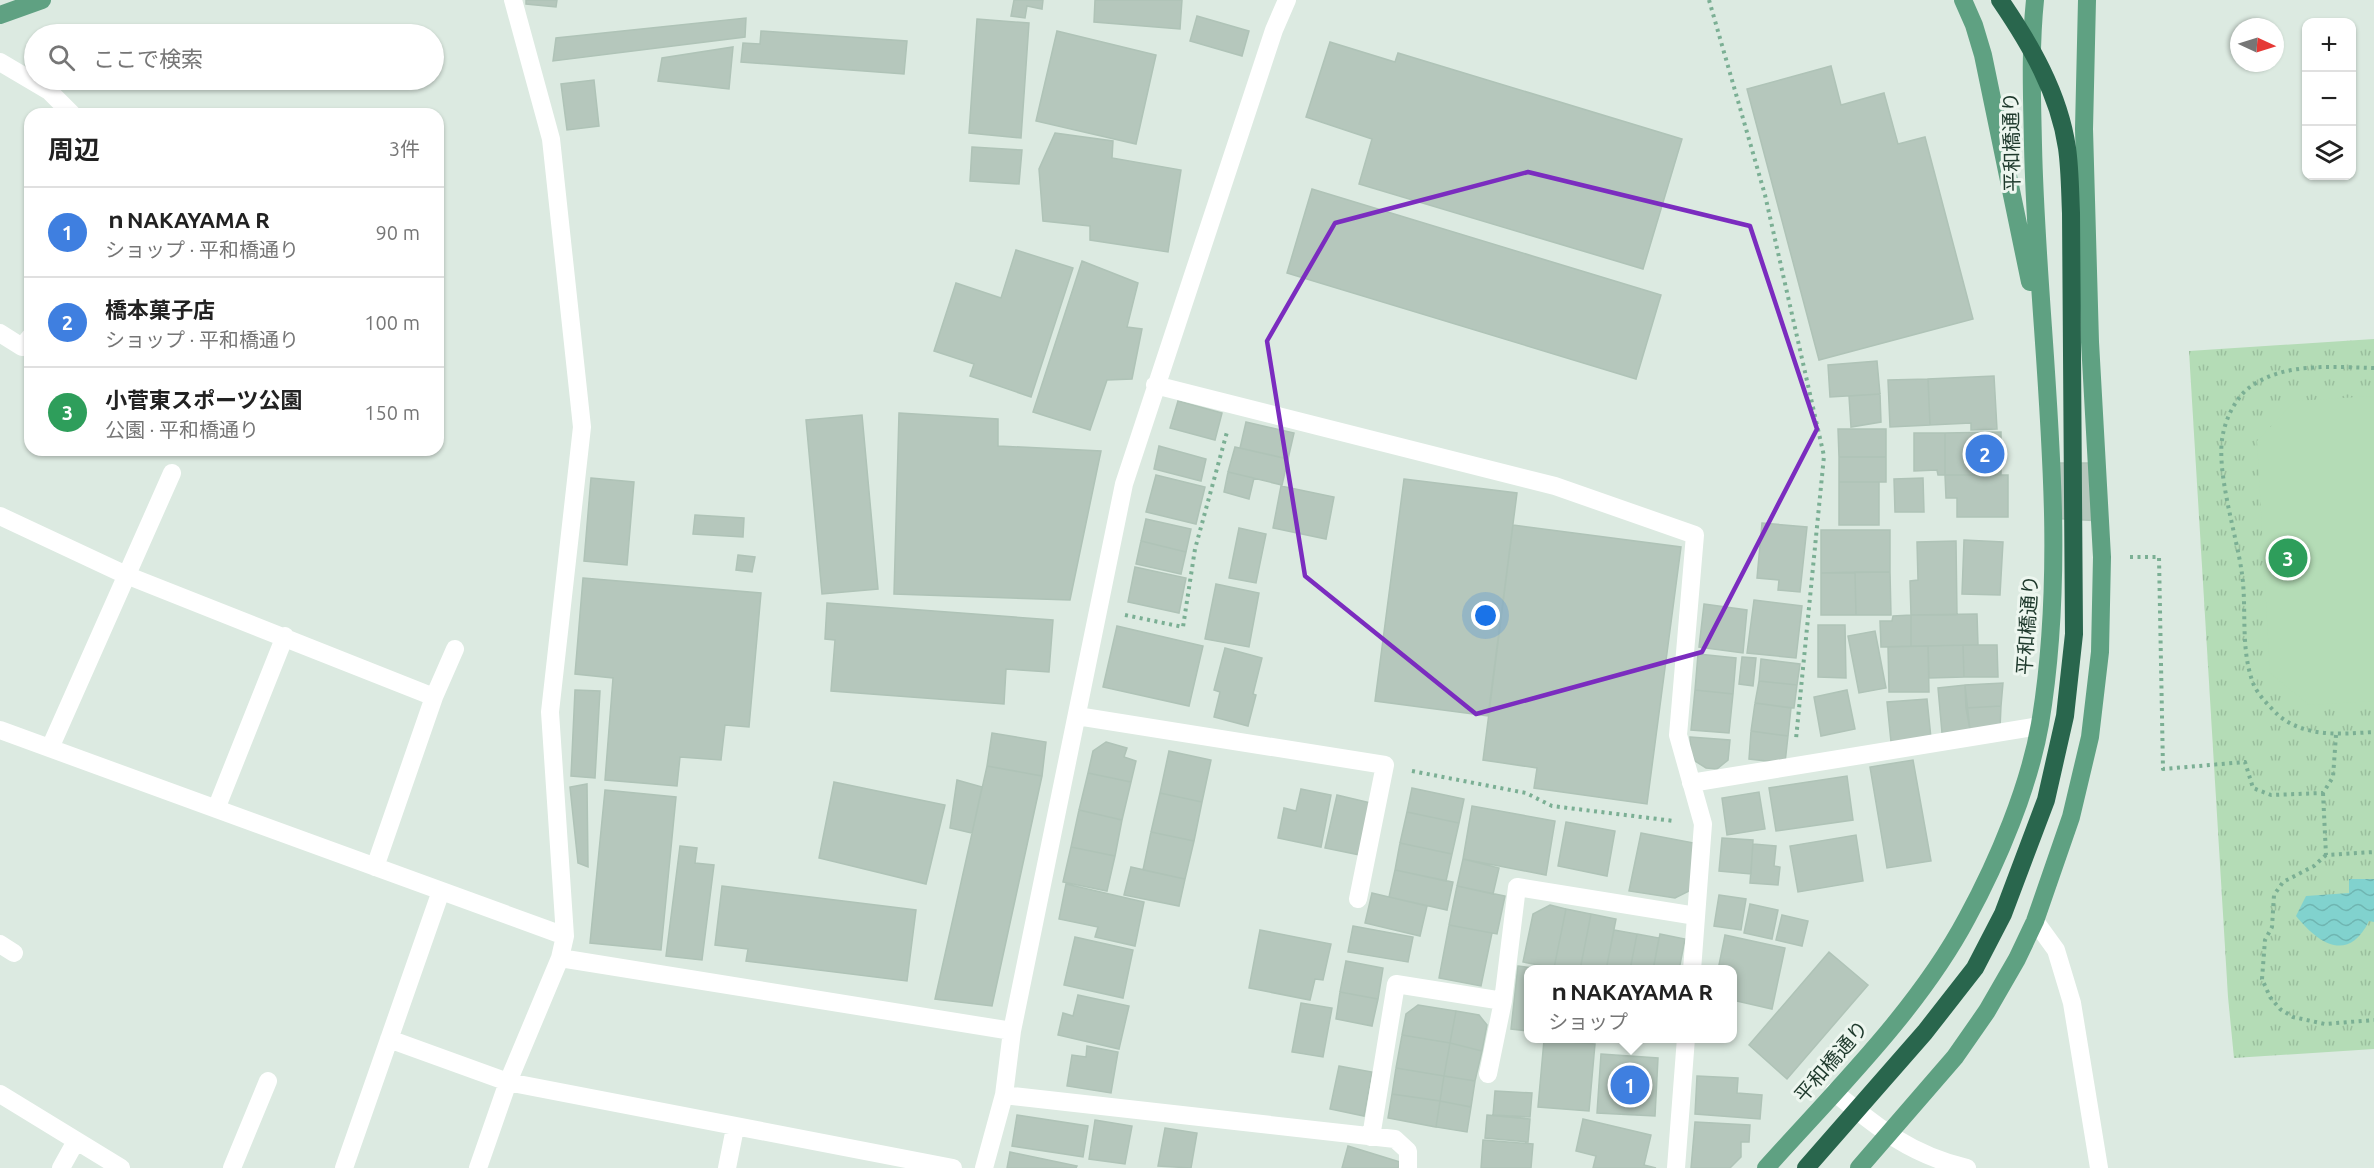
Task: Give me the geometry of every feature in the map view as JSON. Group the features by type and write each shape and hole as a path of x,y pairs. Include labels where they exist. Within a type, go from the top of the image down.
{"highway":[{"path":"1806,1168 1925,1032 1974,968 2003,914 2027,855 2046,800 2065,716 2074,634 2071,213 2067,147 2048,83 2022,33 2000,0"}],"main road":[{"path":"0,15 42,0"},
{"path":"1963,0 1983,55 2043,346"},
{"name":"平和橋通り","path":"1766,1168 1904,1010 1935,969 1966,920 1988,877 2018,802 2039,726 2050,641 2054,555 2035,219 2032,117 2035,0"},
{"path":"1859,1168 1954,1057 1987,1011 2017,959 2035,921 2071,817 2090,737 2100,652 2102,557 2085,188 2084,41 2087,0"}],"street":[{"path":"478,1168 508,1082 560,958 565,936 550,712 582,427 551,140 513,0"},
{"path":"984,1168 1004,1095 1012,1031 1124,484 1274,30 1287,0"},
{"path":"0,62 24,76"},
{"path":"47,90 66,108"},
{"path":"0,333 22,347 24,344"},
{"path":"1155,385 1555,486 1695,535 1678,735 1703,824 1692,965"},
{"path":"50,748 172,473"},
{"path":"0,516 126,575 285,636 434,697"},
{"path":"216,809 285,636"},
{"path":"375,867 434,697 455,649"},
{"path":"1077,716 1385,765 1358,899"},
{"path":"1691,783 2039,726"},
{"path":"0,730 565,936"},
{"path":"1488,1074 1503,1001 1517,887 1696,916"},
{"path":"345,1168 441,891"},
{"path":"2035,921 2056,950 2072,1003 2099,1168"},
{"path":"560,958 1012,1031"},
{"path":"1371,1137 1396,984 1503,1001"},
{"path":"389,1039 508,1082 735,1128 866,1161 953,1168"},
{"path":"1676,1168 1685,1043"},
{"path":"232,1168 268,1081"},
{"path":"1834,1092 1888,1135 1939,1161 1967,1168"},
{"path":"0,1094 121,1168"},
{"path":"1004,1095 1395,1139 1408,1151 1408,1168"},
{"path":"727,1168 735,1128"},
{"path":"61,1168 76,1141"}],"path":[{"path":"1709,0 1765,195 1824,456 1793,767"},
{"path":"2374,368 2304,368 2249,387 2232,408 2223,435 2226,486 2243,576 2244,634 2254,685 2278,714 2294,726 2336,735 2374,732"},
{"path":"1099,610 1183,627 1196,549 1233,405"},
{"path":"2102,557 2159,557 2163,769 2245,762 2253,788 2271,795 2322,793"},
{"path":"2326,855 2322,793 2333,777 2336,735"},
{"path":"1385,765 1526,793 1552,806 1703,824"},
{"path":"2374,852 2326,855 2314,866 2283,882 2274,896 2272,927 2265,940 2262,979 2270,997 2280,1009 2293,1017 2325,1024 2374,1020"}],"highlighted area":[{"path":"1528,172 1750,226 1817,429 1702,652 1476,714 1305,576 1267,341 1335,223"}],"green space":[{"path":"2374,339 2374,1049 2234,1058 2228,997 2189,351"},
{"path":"2374,396 2374,701 2309,705 2270,673 2257,441 2295,401"}],"water":[{"path":"2349,879 2374,879 2374,922 2369,921 2361,934 2352,942 2333,945 2314,934 2296,916 2306,896 2349,893"}],"building":[{"path":"526,0 557,0 556,7 526,4"},
{"path":"1014,0 1043,0 1042,9 1027,6 1025,18 1011,16"},
{"path":"1095,0 1182,0 1180,29 1094,22"},
{"path":"1197,16 1249,31 1242,56 1190,41"},
{"path":"746,18 745,37 553,61 556,38"},
{"path":"977,19 1029,23 1021,138 969,133"},
{"path":"761,31 907,41 904,74 741,62 743,43 760,44"},
{"path":"1057,31 1156,55 1136,144 1036,121"},
{"path":"1330,42 1395,62 1398,53 1682,139 1643,269 1359,184 1372,139 1306,117"},
{"path":"733,47 729,89 658,81 662,58"},
{"path":"1831,66 1841,105 1884,93 1898,144 1925,137 1973,319 1819,360 1747,89"},
{"path":"594,80 599,126 567,130 561,84"},
{"path":"1055,133 1113,141 1112,158 1181,170 1168,252 1090,240 1090,226 1043,221 1039,169"},
{"path":"972,147 1022,150 1019,184 970,181"},
{"path":"1312,189 1661,295 1636,379 1287,273"},
{"path":"1016,250 1073,268 1031,397 970,376 974,364 934,351 956,283 1001,298"},
{"path":"1082,261 1138,283 1127,327 1142,329 1132,379 1107,380 1090,430 1033,412"},
{"path":"1877,361 1880,394 1830,397 1828,365"},
{"path":"1994,376 1997,429 1971,430 1971,423 1930,425 1928,379"},
{"path":"1928,379 1930,425 1890,427 1888,380"},
{"path":"1880,394 1881,422 1851,427 1849,396"},
{"path":"1178,401 1222,413 1215,440 1170,428"},
{"path":"899,413 998,419 998,446 1101,451 1070,600 894,594"},
{"path":"862,415 878,589 822,594 806,420"},
{"path":"1246,422 1294,433 1288,459 1240,448"},
{"path":"1838,429 1886,429 1886,457 1839,457"},
{"path":"2001,432 2001,475 1945,475 1945,433"},
{"path":"1914,433 1945,433 1945,475 1938,475 1937,470 1914,471"},
{"path":"1159,446 1206,459 1201,481 1154,469"},
{"path":"1235,447 1288,459 1282,485 1228,472"},
{"path":"1839,457 1886,457 1886,482 1839,482"},
{"path":"2048,463 2103,463 2102,521 2047,518"},
{"path":"1228,472 1254,478 1249,499 1224,492"},
{"path":"1156,475 1205,487 1196,524 1146,512"},
{"path":"1945,475 2008,475 2008,517 1957,517 1957,498 1946,498"},
{"path":"591,478 634,482 627,565 584,561"},
{"path":"1923,478 1924,512 1895,512 1894,479"},
{"path":"1404,479 1517,493 1488,716 1375,701"},
{"path":"1839,482 1879,482 1879,525 1839,525"},
{"path":"1281,486 1334,497 1326,539 1273,528"},
{"path":"695,515 744,518 743,537 693,534"},
{"path":"1146,519 1191,529 1186,552 1141,541"},
{"path":"1762,523 1807,527 1800,592 1778,590 1779,580 1757,578"},
{"path":"1513,525 1681,547 1647,804 1534,788 1537,768 1483,760"},
{"path":"1239,528 1266,534 1256,583 1229,578"},
{"path":"1821,530 1890,530 1890,572 1821,573"},
{"path":"1964,540 2003,542 2000,595 1962,594"},
{"path":"1141,541 1186,552 1181,574 1136,564"},
{"path":"1956,541 1957,615 1911,615 1910,581 1918,580 1917,542"},
{"path":"738,555 755,557 752,572 736,570"},
{"path":"1135,567 1186,578 1179,613 1128,602"},
{"path":"1855,572 1856,615 1821,615 1821,573"},
{"path":"1855,572 1890,572 1891,615 1856,615"},
{"path":"583,578 761,593 749,727 725,725 721,760 680,757 677,786 605,780 613,678 575,674"},
{"path":"1216,584 1259,593 1249,647 1205,639"},
{"path":"1754,600 1802,606 1796,658 1747,653"},
{"path":"827,603 1053,620 1049,672 1006,669 1004,704 831,691 835,640 825,639"},
{"path":"1704,604 1747,610 1743,653 1699,647"},
{"path":"1977,614 1978,645 1911,646 1911,615"},
{"path":"1911,615 1911,646 1881,647 1880,621 1892,621 1893,616"},
{"path":"1818,625 1845,625 1846,678 1818,677"},
{"path":"1117,626 1203,646 1189,706 1103,687"},
{"path":"1875,631 1886,688 1859,693 1848,636"},
{"path":"1963,645 1964,677 1929,678 1928,646"},
{"path":"1963,645 1997,645 1998,677 1964,677"},
{"path":"1928,646 1929,692 1889,692 1888,647"},
{"path":"1225,648 1262,658 1248,726 1214,717 1220,692 1214,690"},
{"path":"1698,654 1736,658 1733,694 1695,690"},
{"path":"1742,657 1756,658 1753,686 1739,684"},
{"path":"1761,659 1800,664 1797,685 1759,681"},
{"path":"1759,681 1797,685 1794,708 1755,703"},
{"path":"2003,683 2001,706 1966,708 1965,685"},
{"path":"1965,685 1970,730 1942,733 1938,688"},
{"path":"575,690 600,691 595,778 571,776"},
{"path":"1695,690 1733,694 1729,733 1691,730"},
{"path":"1847,690 1855,729 1821,736 1814,697"},
{"path":"1927,699 1931,738 1891,742 1887,702"},
{"path":"1755,703 1791,708 1788,736 1751,731"},
{"path":"2001,706 2000,728 1970,730 1966,708"},
{"path":"1751,731 1788,736 1785,763 1749,759"},
{"path":"992,733 1046,742 1042,776 987,766"},
{"path":"1690,737 1730,740 1728,760 1717,769 1706,768 1695,761 1691,752"},
{"path":"1106,742 1127,748 1124,757 1136,761 1131,782 1088,773 1093,751"},
{"path":"1169,751 1211,760 1202,802 1160,793"},
{"path":"1913,760 1931,861 1887,868 1870,767"},
{"path":"987,766 1042,776 992,1006 935,999"},
{"path":"1088,773 1131,782 1122,820 1079,810"},
{"path":"1847,776 1853,820 1776,831 1769,788"},
{"path":"957,780 982,787 972,833 950,828"},
{"path":"834,782 945,805 926,884 819,858"},
{"path":"587,784 588,867 578,863 570,787"},
{"path":"1412,788 1464,799 1459,823 1407,812"},
{"path":"1301,789 1331,795 1321,847 1278,838 1284,808 1296,811"},
{"path":"605,790 676,797 661,950 590,943"},
{"path":"1759,792 1765,829 1727,835 1722,798"},
{"path":"1160,793 1202,802 1194,841 1151,832"},
{"path":"1337,795 1371,803 1360,855 1325,848"},
{"path":"1472,806 1555,821 1546,875 1463,859"},
{"path":"1079,810 1122,820 1115,856 1071,847"},
{"path":"1407,812 1459,823 1452,854 1400,843"},
{"path":"1566,822 1615,831 1607,876 1558,866"},
{"path":"1151,832 1194,841 1185,879 1143,870"},
{"path":"1641,833 1694,843 1691,890 1675,898 1629,891"},
{"path":"1856,835 1863,881 1798,892 1790,846"},
{"path":"1722,838 1753,840 1751,874 1719,871"},
{"path":"1400,843 1452,854 1446,881 1395,870"},
{"path":"1753,844 1776,846 1774,866 1780,867 1778,885 1750,883"},
{"path":"680,846 697,848 695,863 714,865 702,960 666,956"},
{"path":"1071,847 1115,856 1107,891 1063,882"},
{"path":"1463,859 1499,868 1493,894 1457,886"},
{"path":"1131,867 1185,879 1179,906 1124,895"},
{"path":"1395,870 1453,882 1447,910 1389,897"},
{"path":"1066,884 1144,902 1135,946 1095,937 1098,927 1059,919"},
{"path":"722,886 916,910 907,981 746,961 748,949 715,945"},
{"path":"1457,886 1505,896 1497,934 1449,925"},
{"path":"1372,893 1427,906 1420,936 1365,923"},
{"path":"1719,895 1746,899 1741,930 1714,926"},
{"path":"1750,904 1778,910 1772,939 1744,933"},
{"path":"1550,905 1566,909 1555,965 1523,962 1533,914"},
{"path":"1566,909 1591,914 1581,965 1555,965"},
{"path":"1591,914 1616,919 1607,965 1581,965"},
{"path":"1782,915 1808,921 1802,946 1776,940"},
{"path":"1449,925 1492,933 1481,986 1439,978"},
{"path":"1353,926 1413,937 1408,962 1348,952"},
{"path":"1260,930 1331,944 1323,980 1315,979 1310,1000 1249,988"},
{"path":"1614,930 1637,934 1631,965 1607,965"},
{"path":"1637,934 1659,938 1654,965 1631,965"},
{"path":"1660,934 1685,939 1680,965 1654,965"},
{"path":"1725,935 1785,948 1772,1009 1737,1001 1737,965 1719,965"},
{"path":"1075,937 1133,950 1123,998 1064,985"},
{"path":"1829,952 1868,985 1787,1079 1749,1045"},
{"path":"1346,961 1383,968 1378,999 1340,992"},
{"path":"1518,966 1524,967 1524,1031 1511,1029"},
{"path":"1340,992 1378,999 1372,1026 1336,1019"},
{"path":"1078,995 1129,1006 1119,1049 1058,1035 1063,1013 1073,1016"},
{"path":"1301,1003 1332,1008 1323,1057 1292,1052"},
{"path":"1418,1005 1456,1011 1450,1043 1402,1035 1406,1014"},
{"path":"1456,1011 1479,1015 1487,1025 1482,1051 1450,1043"},
{"path":"1402,1035 1450,1043 1444,1076 1396,1068"},
{"path":"1450,1043 1482,1051 1475,1081 1444,1076"},
{"path":"1544,1043 1595,1044 1589,1111 1538,1107"},
{"path":"1087,1046 1118,1052 1111,1093 1067,1086 1072,1055 1086,1057"},
{"path":"1601,1054 1658,1058 1655,1116 1597,1113"},
{"path":"1339,1066 1372,1072 1364,1116 1330,1109"},
{"path":"1396,1068 1444,1076 1440,1101 1392,1094"},
{"path":"1444,1076 1475,1081 1471,1107 1440,1101"},
{"path":"1697,1076 1738,1078 1737,1093 1762,1095 1760,1119 1695,1114"},
{"path":"1495,1091 1532,1093 1530,1117 1493,1115"},
{"path":"1392,1094 1440,1101 1436,1127 1388,1118"},
{"path":"1440,1101 1471,1107 1467,1132 1436,1127"},
{"path":"1017,1115 1088,1126 1083,1157 1012,1146"},
{"path":"1487,1115 1530,1119 1528,1142 1485,1138"},
{"path":"1583,1119 1651,1135 1644,1165 1656,1168 1593,1168 1596,1156 1576,1151"},
{"path":"1095,1120 1132,1126 1125,1164 1089,1159"},
{"path":"1695,1122 1750,1125 1749,1142 1741,1142 1741,1157 1730,1168 1691,1168"},
{"path":"1165,1128 1197,1133 1191,1168 1158,1166"},
{"path":"1483,1140 1533,1144 1531,1168 1481,1168"},
{"path":"1348,1146 1400,1162 1398,1168 1342,1168"},
{"path":"1010,1152 1077,1166 1076,1168 1007,1168"}],"place":[{"name":"橋本菓子店","path":"1985,454"},
{"name":"小菅東スポーツ公園","path":"2288,558"},
{"name":"ｎNAKAYAMA R","path":"1630,1085"}]}
